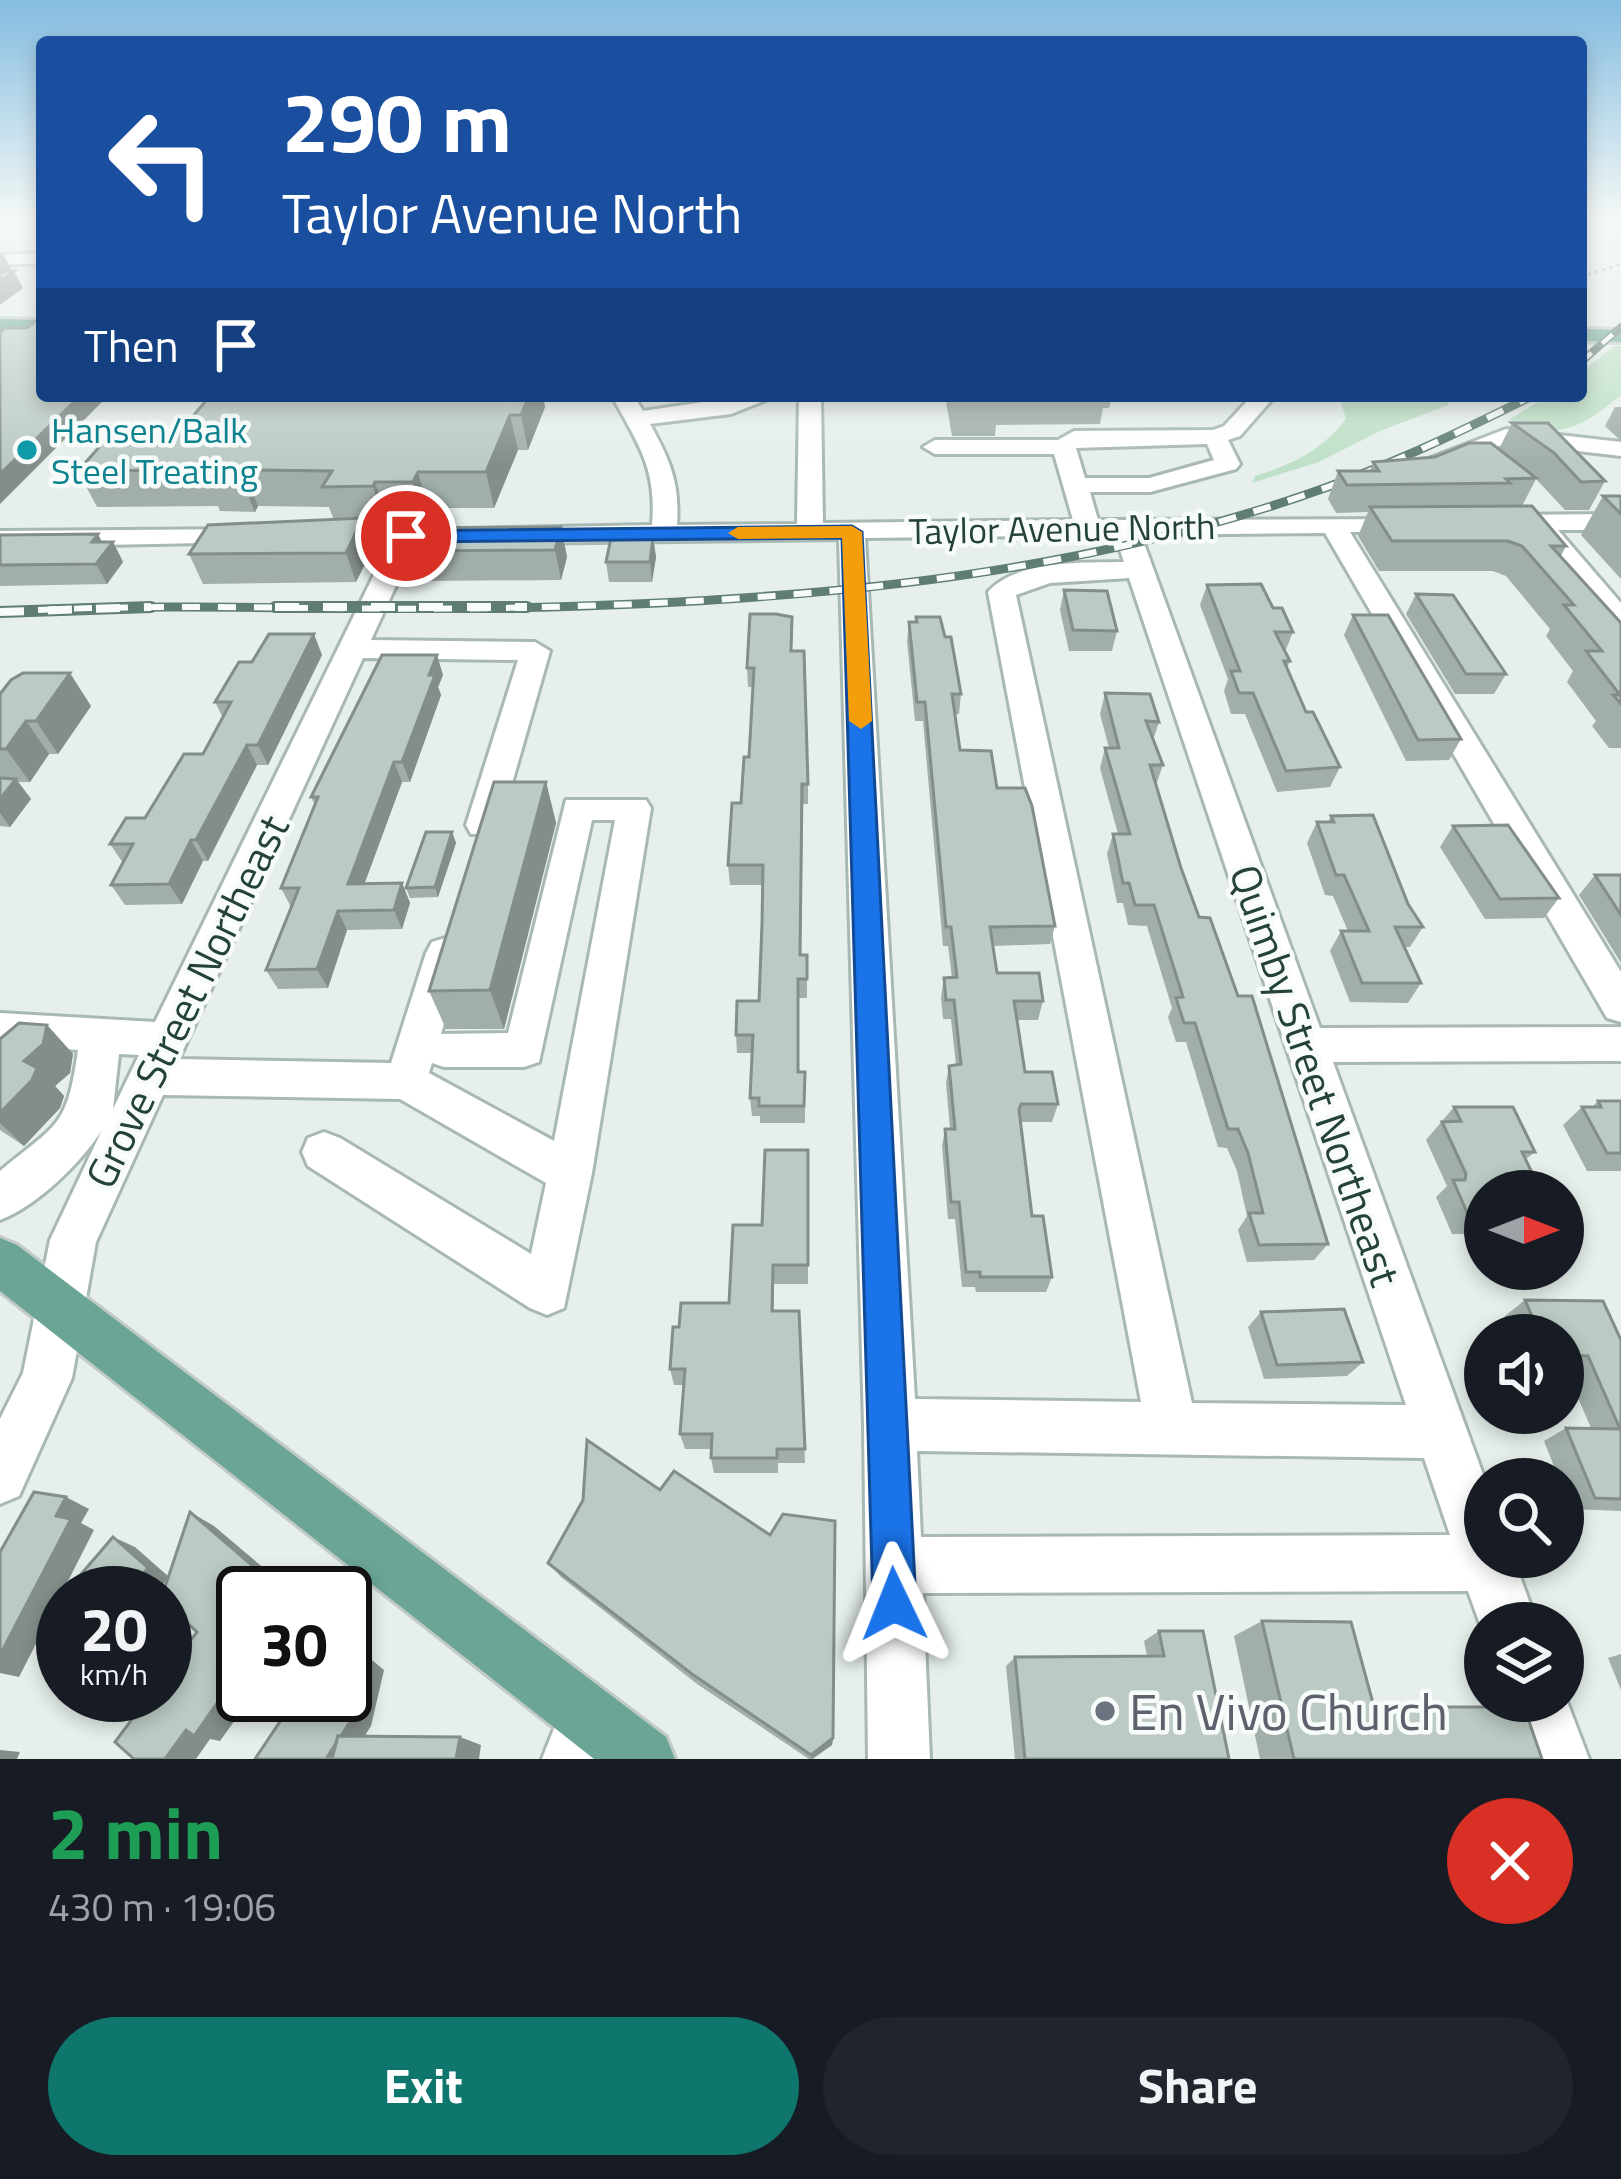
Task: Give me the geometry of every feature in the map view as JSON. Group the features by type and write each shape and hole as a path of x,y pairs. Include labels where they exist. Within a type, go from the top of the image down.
{"main road":[{"path":"5,329 36,326"},
{"path":"1587,335 1621,336"},
{"path":"0,1261 581,1738 644,1759"}],"street":[{"path":"664,533 666,480 629,407 731,407 746,402"},
{"path":"811,402 831,532 890,1426 899,1759"},
{"path":"934,447 1064,447 1080,437 1215,437 1232,431 1259,402"},
{"path":"1440,459 1493,438 1518,436 1621,449"},
{"path":"1076,485 1150,484 1228,464 1215,437"},
{"name":"Quimby Street Northeast","path":"1064,447 1076,485 1139,568 1464,1500"},
{"path":"1472,448 1502,470"},
{"path":"1543,515 1619,616"},
{"name":"Taylor Avenue North","path":"0,539 1459,523 1543,515 1621,522"},
{"path":"1333,524 1621,1006"},
{"name":"Grove Street Northeast","path":"0,1477 47,1378 73,1240 406,536"},
{"path":"1139,568 1057,576 1013,584 1002,592 1172,1429"},
{"path":"356,649 535,651 474,855"},
{"path":"324,1152 547,1292 634,808 578,808 524,1050 444,1050"},
{"path":"406,1081 454,922"},
{"path":"0,1032 5,1028 166,1040"},
{"path":"0,1199 75,1135 91,1111 101,1035"},
{"path":"1306,1046 1621,1044"},
{"path":"147,1077 406,1081 570,1173"},
{"path":"890,1426 1440,1432"},
{"path":"893,1565 1464,1563"},
{"path":"1545,1722 1558,1759"}],"green space":[{"path":"1614,346 1621,346 1621,395 1572,427 1513,426 1510,419 1538,402 1587,402 1587,368"},
{"path":"1341,402 1448,402 1319,462 1252,483 1255,476 1305,455 1346,419"}],"building":[{"path":"36,321 36,402 74,402 0,474 0,332 27,328"},
{"path":"205,402 526,402 521,415 510,415 486,472 418,472 413,482 322,487 332,471 243,470 240,476 205,476 209,470 78,471 108,437 176,436"},
{"path":"1512,423 1548,423 1605,481 1581,482 1554,453"},
{"path":"1469,443 1491,443 1536,478 1506,479 1510,483 1347,485 1338,471 1379,471 1373,462 1435,457"},
{"path":"1603,496 1621,496 1621,514"},
{"path":"1532,506 1566,546 1551,546 1621,623 1621,704 1613,695 1620,695 1586,651 1602,651 1564,605 1574,605 1522,546 1508,541 1392,541 1370,507"},
{"path":"363,518 346,553 189,554 208,525"},
{"path":"561,527 555,550 413,551 423,528"},
{"path":"98,534 92,542 113,542 96,564 0,565 0,535"},
{"path":"653,537 650,562 606,562 611,538"},
{"path":"1261,584 1273,608 1282,608 1293,632 1275,632 1290,661 1284,661 1306,712 1313,712 1340,767 1286,771 1253,693 1239,693 1231,671 1240,671 1207,585"},
{"path":"1064,590 1107,591 1117,631 1073,630"},
{"path":"1416,594 1453,595 1506,674 1466,674"},
{"path":"750,614 792,617 791,651 804,651 808,784 802,784 800,955 807,955 807,979 798,979 798,1072 805,1072 804,1106 759,1106 759,1098 750,1098 753,1035 736,1035 737,1001 759,1001 762,924 763,865 728,865 732,803 741,803 744,757 749,757 754,668 747,668"},
{"path":"1353,615 1388,615 1461,739 1418,740"},
{"path":"916,617 940,617 945,637 951,637 961,694 952,694 960,750 991,751 997,788 1025,788 1032,806 1055,926 990,927 997,973 1039,973 1043,1001 1014,1001 1025,1072 1052,1072 1058,1104 1021,1104 1019,1110 1032,1216 1043,1216 1052,1277 980,1277 980,1272 966,1272 959,1202 951,1202 945,1129 955,1129 949,1066 961,1064 954,1000 946,1000 944,978 957,977 951,927 946,927 925,702 917,702 909,622 917,622"},
{"path":"269,634 314,634 258,745 247,745 169,884 111,885 133,844 110,844 126,818 145,818 184,754 203,754 231,702 215,702 239,662 252,662"},
{"path":"382,655 437,655 429,675 435,675 402,762 394,762 348,884 402,883 394,910 338,911 317,969 266,970 299,888 281,888 318,797 311,797"},
{"path":"23,673 70,673 36,721 26,721 6,749 0,749 0,694"},
{"path":"1105,693 1150,694 1159,722 1146,721 1163,765 1150,765 1181,868 1199,917 1210,918 1238,996 1252,996 1328,1244 1259,1245 1249,1213 1263,1213 1248,1153 1238,1129 1228,1129 1195,1023 1184,1023 1176,998 1183,997 1154,905 1135,905 1129,883 1123,883 1113,834 1130,834 1105,748 1119,748"},
{"path":"0,778 16,779 0,799"},
{"path":"494,782 546,782 490,990 429,991"},
{"path":"1373,815 1408,904 1423,927 1395,927 1421,983 1362,983 1341,931 1369,931 1344,875 1336,875 1317,822 1334,822 1331,816"},
{"path":"1508,825 1559,898 1500,899 1453,826"},
{"path":"426,832 452,832 435,887 406,888"},
{"path":"1595,875 1621,875 1621,915"},
{"path":"19,1023 47,1025 43,1044 24,1061 37,1068 32,1080 0,1113 0,1039"},
{"path":"1598,1101 1621,1101 1621,1153 1607,1153 1582,1107 1601,1107"},
{"path":"1454,1107 1513,1107 1535,1152 1522,1152 1531,1170 1464,1170 1442,1122 1461,1121"},
{"path":"765,1150 808,1150 808,1265 773,1265 772,1311 799,1311 805,1449 777,1449 777,1458 711,1458 712,1434 680,1434 685,1369 670,1369 673,1327 679,1327 681,1303 729,1303 733,1225 762,1225"},
{"path":"1453,1180 1464,1180 1464,1205"},
{"path":"1525,1300 1603,1301 1621,1340 1621,1499 1595,1498 1584,1458 1578,1458 1568,1434 1584,1434 1584,1428 1620,1429 1584,1356 1584,1314 1531,1314"},
{"path":"1344,1309 1363,1362 1277,1365 1261,1312"},
{"path":"587,1440 660,1490 674,1471 770,1535 783,1514 835,1521 833,1738 811,1755 692,1674 548,1563 583,1500"},
{"path":"34,1492 66,1497 56,1516 71,1519 46,1566 36,1566 36,1586 0,1655 0,1552"},
{"path":"190,1512 253,1566 216,1566 216,1705 194,1736 186,1730 165,1759 134,1759 115,1742 130,1722 192,1722 192,1639 197,1632 192,1627 192,1566 172,1566"},
{"path":"113,1537 146,1566 88,1566"},
{"path":"1262,1621 1351,1622 1374,1707 1464,1707 1464,1722 1529,1722 1542,1759 1294,1759"},
{"name":"En Vivo Church","path":"1159,1631 1203,1631 1229,1759 1025,1759 1015,1657 1164,1656"},
{"path":"280,1722 350,1722 326,1759 255,1759"},
{"path":"338,1736 460,1737 456,1759 332,1759"}],"railway":[{"path":"1587,357 1621,327"},
{"path":"522,607 804,593 1005,569 1105,550 1299,497 1417,451 1519,402"},
{"path":"0,612 140,607"},
{"path":"38,610 140,607"},
{"path":"140,607 151,607"},
{"path":"140,607 522,607"},
{"path":"275,607 522,607"},
{"path":"522,607 527,607"}],"slow traffic":[{"path":"738,533 852,532 861,721"}],"place":[{"name":"Hansen/Balk Steel Treating","path":"27,450"},
{"name":"En Vivo Church","path":"1105,1711"}],"route":[{"path":"406,536 852,532 894,1604"}]}
